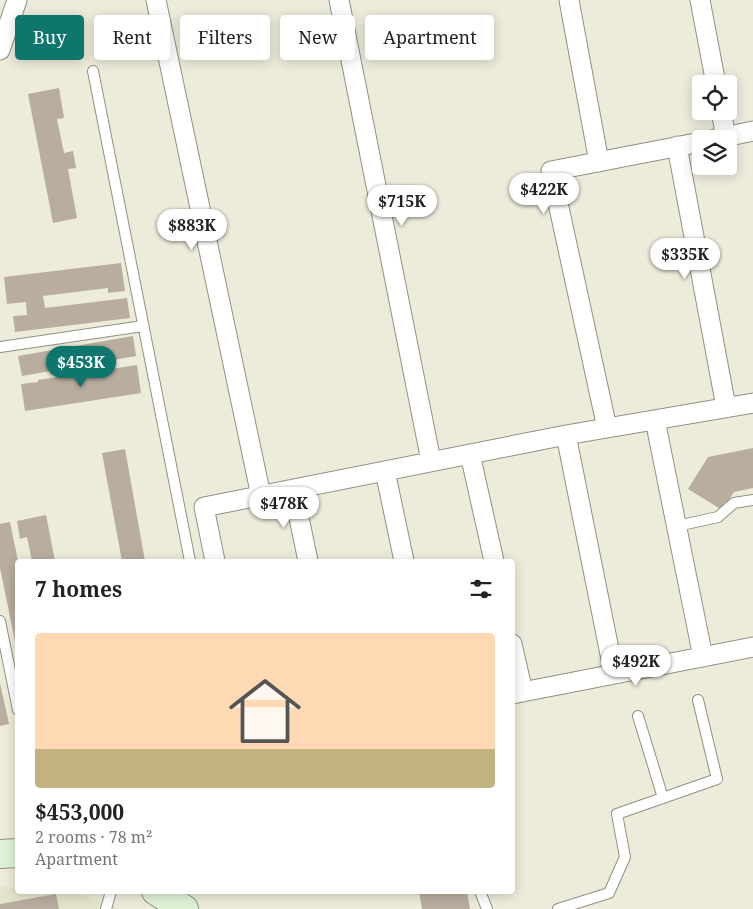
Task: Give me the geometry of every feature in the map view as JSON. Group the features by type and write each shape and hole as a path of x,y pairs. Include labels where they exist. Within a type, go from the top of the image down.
{"street":[{"path":"0,50 17,0"},
{"path":"156,0 261,496"},
{"path":"339,0 431,461"},
{"path":"569,0 599,162"},
{"path":"700,0 714,75"},
{"path":"737,134 753,131"},
{"path":"607,428 551,171 692,144"},
{"path":"677,146 726,407"},
{"path":"215,559 204,508 566,435 753,403"},
{"path":"655,420 703,657"},
{"path":"566,435 614,674"},
{"path":"470,454 494,559"},
{"path":"385,470 404,559"},
{"path":"293,489 308,559"},
{"path":"515,668 518,693 753,647"},
{"path":"0,854 15,853"},
{"path":"161,894 184,909"}],"lane":[{"path":"93,70 190,559"},
{"path":"0,348 143,326"},
{"path":"677,526 718,518 734,503 753,500"},
{"path":"0,621 15,695"},
{"path":"558,909 609,894 625,857 617,814 717,778 698,700"},
{"path":"638,716 663,798"},
{"path":"106,909 110,894"},
{"path":"481,894 487,909"}],"shaded area":[{"path":"0,887 15,888 15,894 78,894 120,909 0,909"}],"building":[{"path":"59,88 64,118 57,119 64,153 73,151 76,168 68,169 77,218 53,223 28,94"},
{"path":"121,263 125,291 108,293 108,288 43,296 45,308 127,298 130,318 15,332 13,316 27,315 26,302 7,304 4,277"},
{"path":"133,336 136,356 22,376 18,356"},
{"path":"137,365 141,393 25,411 21,384"},
{"path":"753,448 753,488 734,492 722,510 688,489 708,457"},
{"path":"125,449 145,559 122,559 102,453"},
{"path":"46,515 55,559 32,559 27,537 20,539 17,521"},
{"path":"10,522 18,559 15,559 15,641 0,568 0,524"},
{"path":"0,683 9,724 0,726"},
{"path":"56,894 59,909 0,909 0,904"},
{"path":"420,894 468,894 470,909 422,909"}]}
